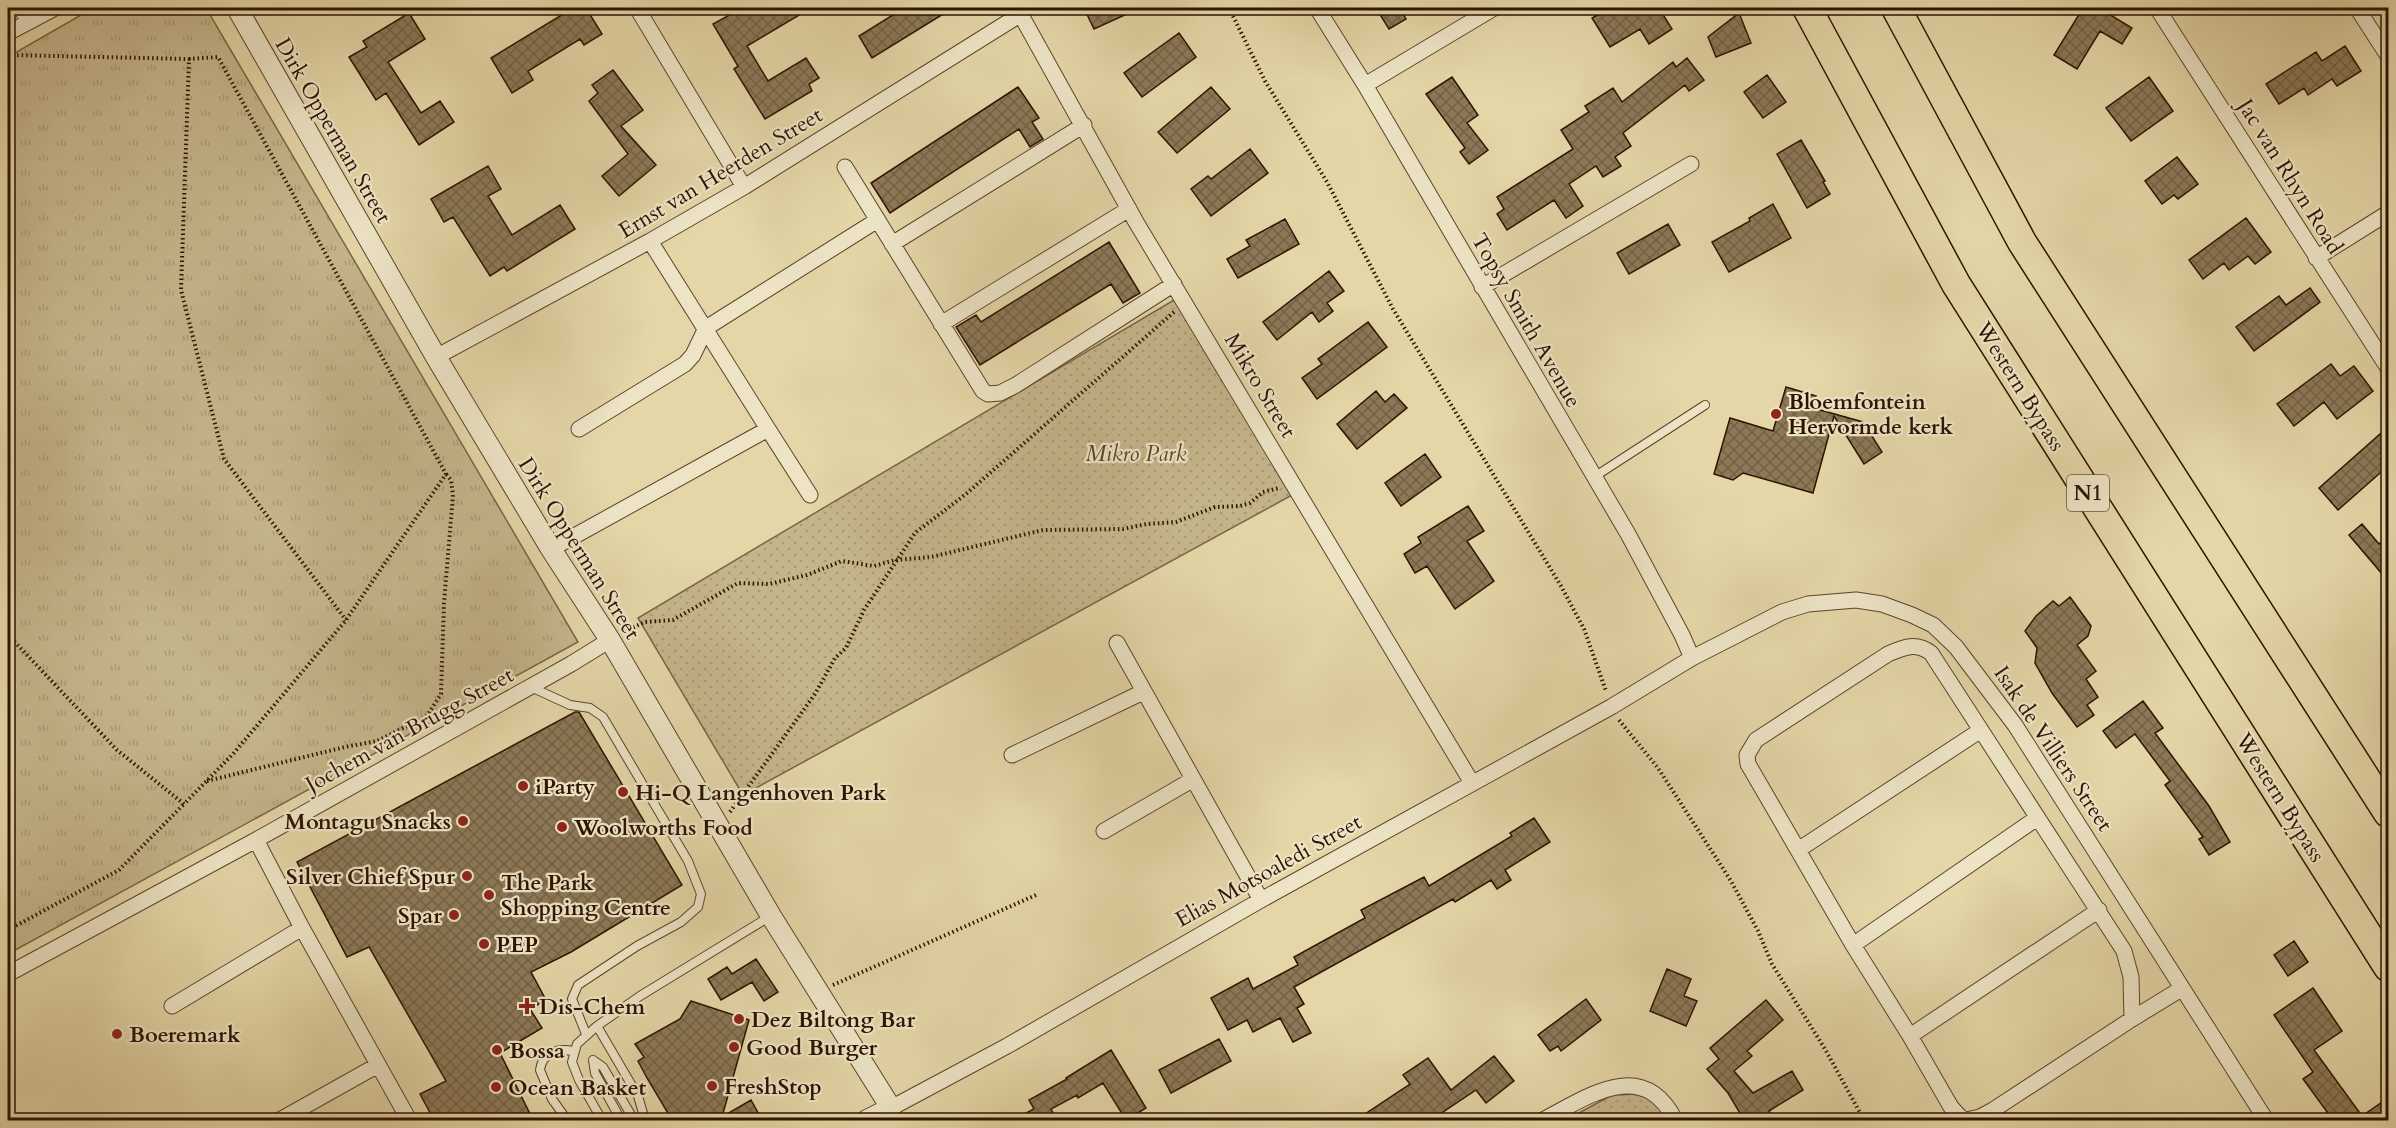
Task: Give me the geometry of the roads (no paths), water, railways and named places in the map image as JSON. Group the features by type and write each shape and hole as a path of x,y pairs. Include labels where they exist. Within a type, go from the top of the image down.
{"highway":[{"name":"Western Bypass","path":"1807,8 1956,284 2388,967"},
{"path":"1896,8 2022,243 2388,813"}],"street":[{"path":"21,8 29,22"},
{"path":"8,33 55,8"},
{"name":"Dirk Opperman Street","path":"237,8 436,357 551,549 610,640 771,916 891,1108"},
{"path":"637,8 744,187"},
{"name":"Topsy Smith Avenue","path":"1317,8 1365,85 1633,544 1692,658"},
{"path":"1365,85 1494,8"},
{"name":"Jac van Rhyn Road","path":"2157,8 2388,368"},
{"path":"2357,8 2388,57"},
{"name":"Ernst van Heerden Street","path":"436,357 650,241 744,187 1019,11"},
{"name":"Mikro Street","path":"1019,11 1129,209 1472,783"},
{"path":"892,244 1084,125"},
{"path":"1482,287 1691,164"},
{"path":"845,167 876,221 983,391 993,395 1016,385 1174,284"},
{"path":"941,324 1129,209"},
{"path":"2316,258 2388,213"},
{"path":"579,429 685,364 693,355 706,328 876,221"},
{"path":"650,241 810,495"},
{"path":"551,549 768,429"},
{"name":"Isak de Villiers Street","path":"1692,658 1782,612 1833,600 1856,600 1882,604 1933,626 1956,647 2015,725 2266,1120"},
{"name":"Jochem van Brugg Street","path":"8,974 256,840 531,687 610,640"},
{"path":"1117,643 1191,780 1261,900"},
{"path":"2132,1019 2129,964 2124,951 1931,653 1918,645 1907,646 1888,654 1762,734 1751,746 1747,755 1748,764 1853,945 1910,1035 1951,1107 1960,1117 1966,1119 1980,1117 1993,1110 2181,989"},
{"name":"Elias Motsoaledi Street","path":"867,1120 1007,1046 1261,900 1611,707 1692,658"},
{"path":"1012,755 1143,692"},
{"path":"1798,850 1981,730"},
{"path":"1104,831 1191,780"},
{"path":"1853,945 2037,818"},
{"path":"256,840 302,928 409,1120"},
{"path":"1910,1035 2098,910"},
{"path":"172,1006 302,928"},
{"path":"280,1120 378,1065"},
{"path":"1544,1120 1599,1090 1630,1086 1647,1089 1654,1093 1664,1101 1675,1120"}],"lane":[{"path":"1594,477 1705,405"},
{"path":"531,687 570,705 590,708 603,717 688,861 701,894 698,907 681,922 637,946 578,985 572,999 586,1035"},
{"path":"603,1120 579,1080 572,1062 573,1051 586,1035 640,996 771,916"},
{"path":"597,1026 638,1096 645,1120"},
{"path":"567,1120 552,1099 540,1070 545,1058 552,1052 573,1051"},
{"path":"621,1120 595,1073 593,1060 603,1067 634,1120"}],"place":[{"name":"Bloemfontein Hervormde kerk","path":"1776,414"},
{"name":"iParty","path":"523,786"},
{"name":"Hi-Q Langenhoven Park","path":"623,792"},
{"name":"Montagu Snacks","path":"463,821"},
{"name":"Woolworths Food","path":"562,827"},
{"name":"Silver Chief Spur","path":"467,876"},
{"name":"The Park Shopping Centre","path":"489,895"},
{"name":"Spar","path":"454,915"},
{"name":"PEP","path":"484,944"},
{"name":"Dis-Chem","path":"527,1006"},
{"name":"Dez Biltong Bar","path":"739,1019"},
{"name":"Boeremark","path":"117,1034"},
{"name":"Good Burger","path":"734,1047"},
{"name":"Bossa","path":"497,1050"},
{"name":"FreshStop","path":"712,1086"},
{"name":"Ocean Basket","path":"496,1087"}],"park label":[{"name":"Mikro Park","path":"1136,453"}]}
